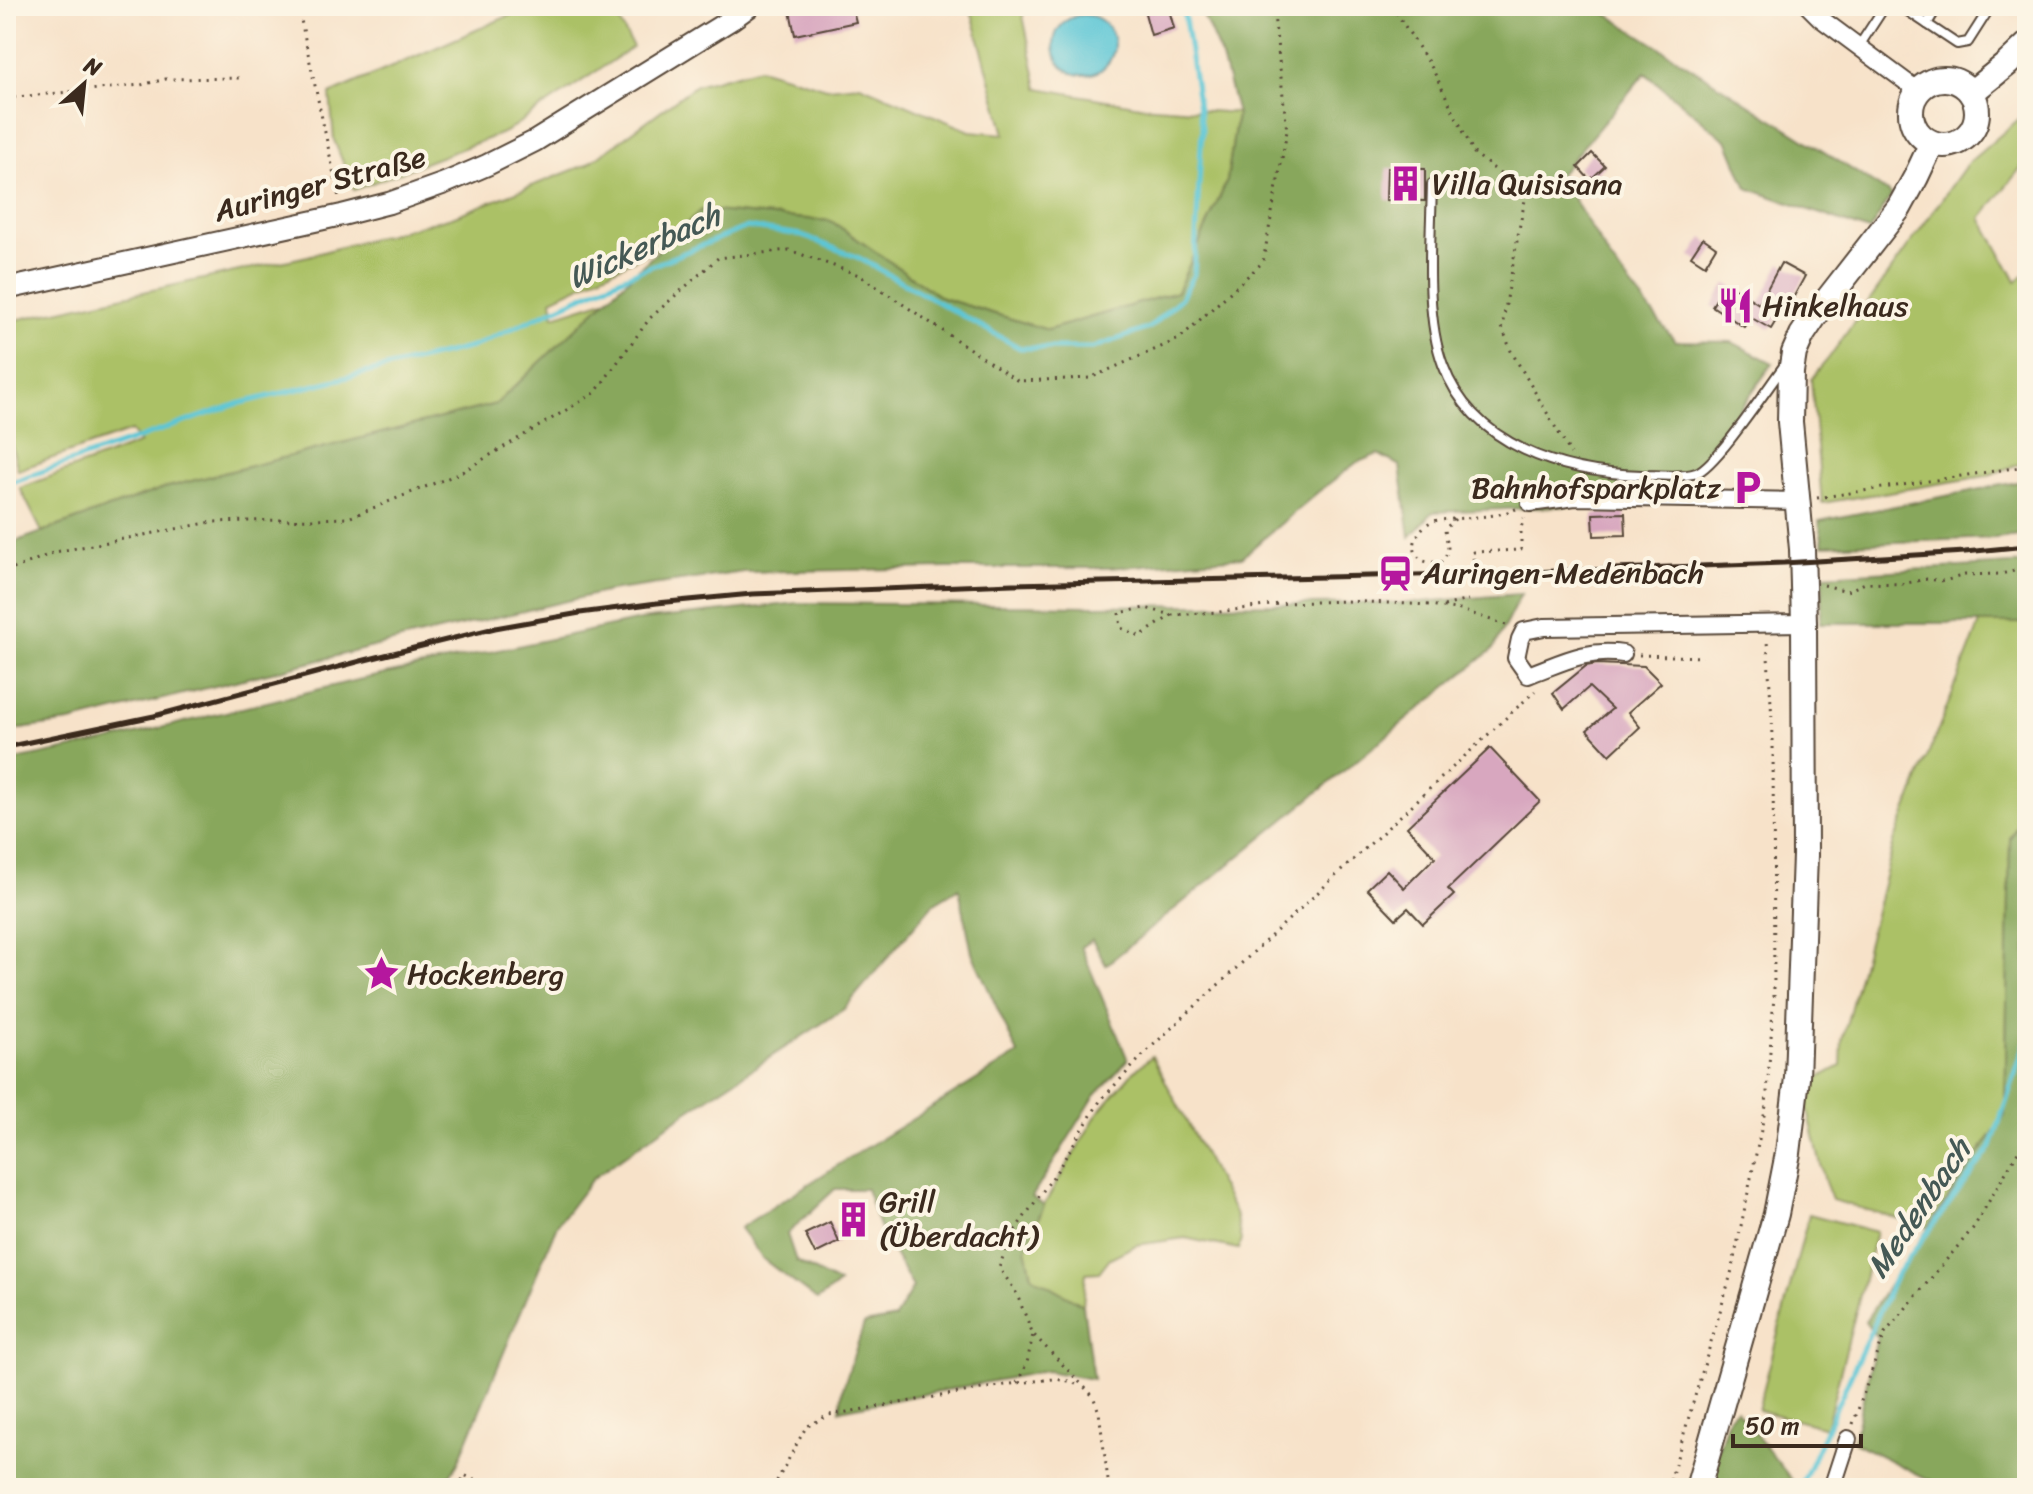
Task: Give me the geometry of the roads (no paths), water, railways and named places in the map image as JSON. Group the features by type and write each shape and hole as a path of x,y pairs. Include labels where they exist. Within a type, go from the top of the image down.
{"main road":[{"path":"1971,93 2027,45"},
{"path":"1934,79 1955,80 1971,93 1977,108 1974,125 1957,143 1932,143 1915,130 1910,110 1912,99 1925,83 1934,79"},
{"path":"1698,1488 1776,1214 1788,1153 1797,1078 1805,855 1803,566 1790,422 1794,353 1814,317 1899,208 1932,143"}],"street":[{"name":"Auringer Straße","path":"6,289 342,215 389,203 445,183 535,141 750,6"},
{"path":"1808,6 1917,90"},
{"path":"1530,503 1575,497 1799,501"},
{"path":"1623,654 1608,651 1588,653 1535,680 1516,658 1524,631 1544,627 1804,623"},
{"path":"1832,1488 1848,1439"}],"lane":[{"path":"1859,47 1885,6"},
{"path":"1900,6 1957,44 1968,42 1991,6"},
{"path":"1927,24 1938,6"},
{"path":"1432,184 1430,278 1434,334 1443,365 1475,418 1501,438 1529,453 1580,469 1617,475 1696,473 1717,456 1794,353"}],"water":[{"path":"1084,15 1096,17 1105,24 1112,33 1112,57 1105,66 1096,73 1084,75 1072,73 1063,66 1056,57 1054,45 1056,33 1063,24 1072,17"}],"waterway":[{"name":"Wickerbach","path":"6,484 237,404 472,347 624,277 747,227 801,235 859,258 1020,348 1093,348 1149,328 1181,298 1194,274 1202,128 1183,6"},
{"name":"Medenbach","path":"1800,1488 1896,1275 1991,1147 2027,1038"}],"railway":[{"path":"6,747 154,716 495,628 657,603 752,594 1013,584 1784,563 2027,546"}],"place":[{"name":"Villa Quisisana","path":"1406,184"},
{"name":"Hinkelhaus","path":"1736,306"},
{"name":"Bahnhofsparkplatz","path":"1747,488"},
{"name":"Auringen-Medenbach","path":"1396,573"},
{"name":"Hockenberg","path":"381,974"},
{"name":"Grill (Überdacht)","path":"853,1219"}]}
